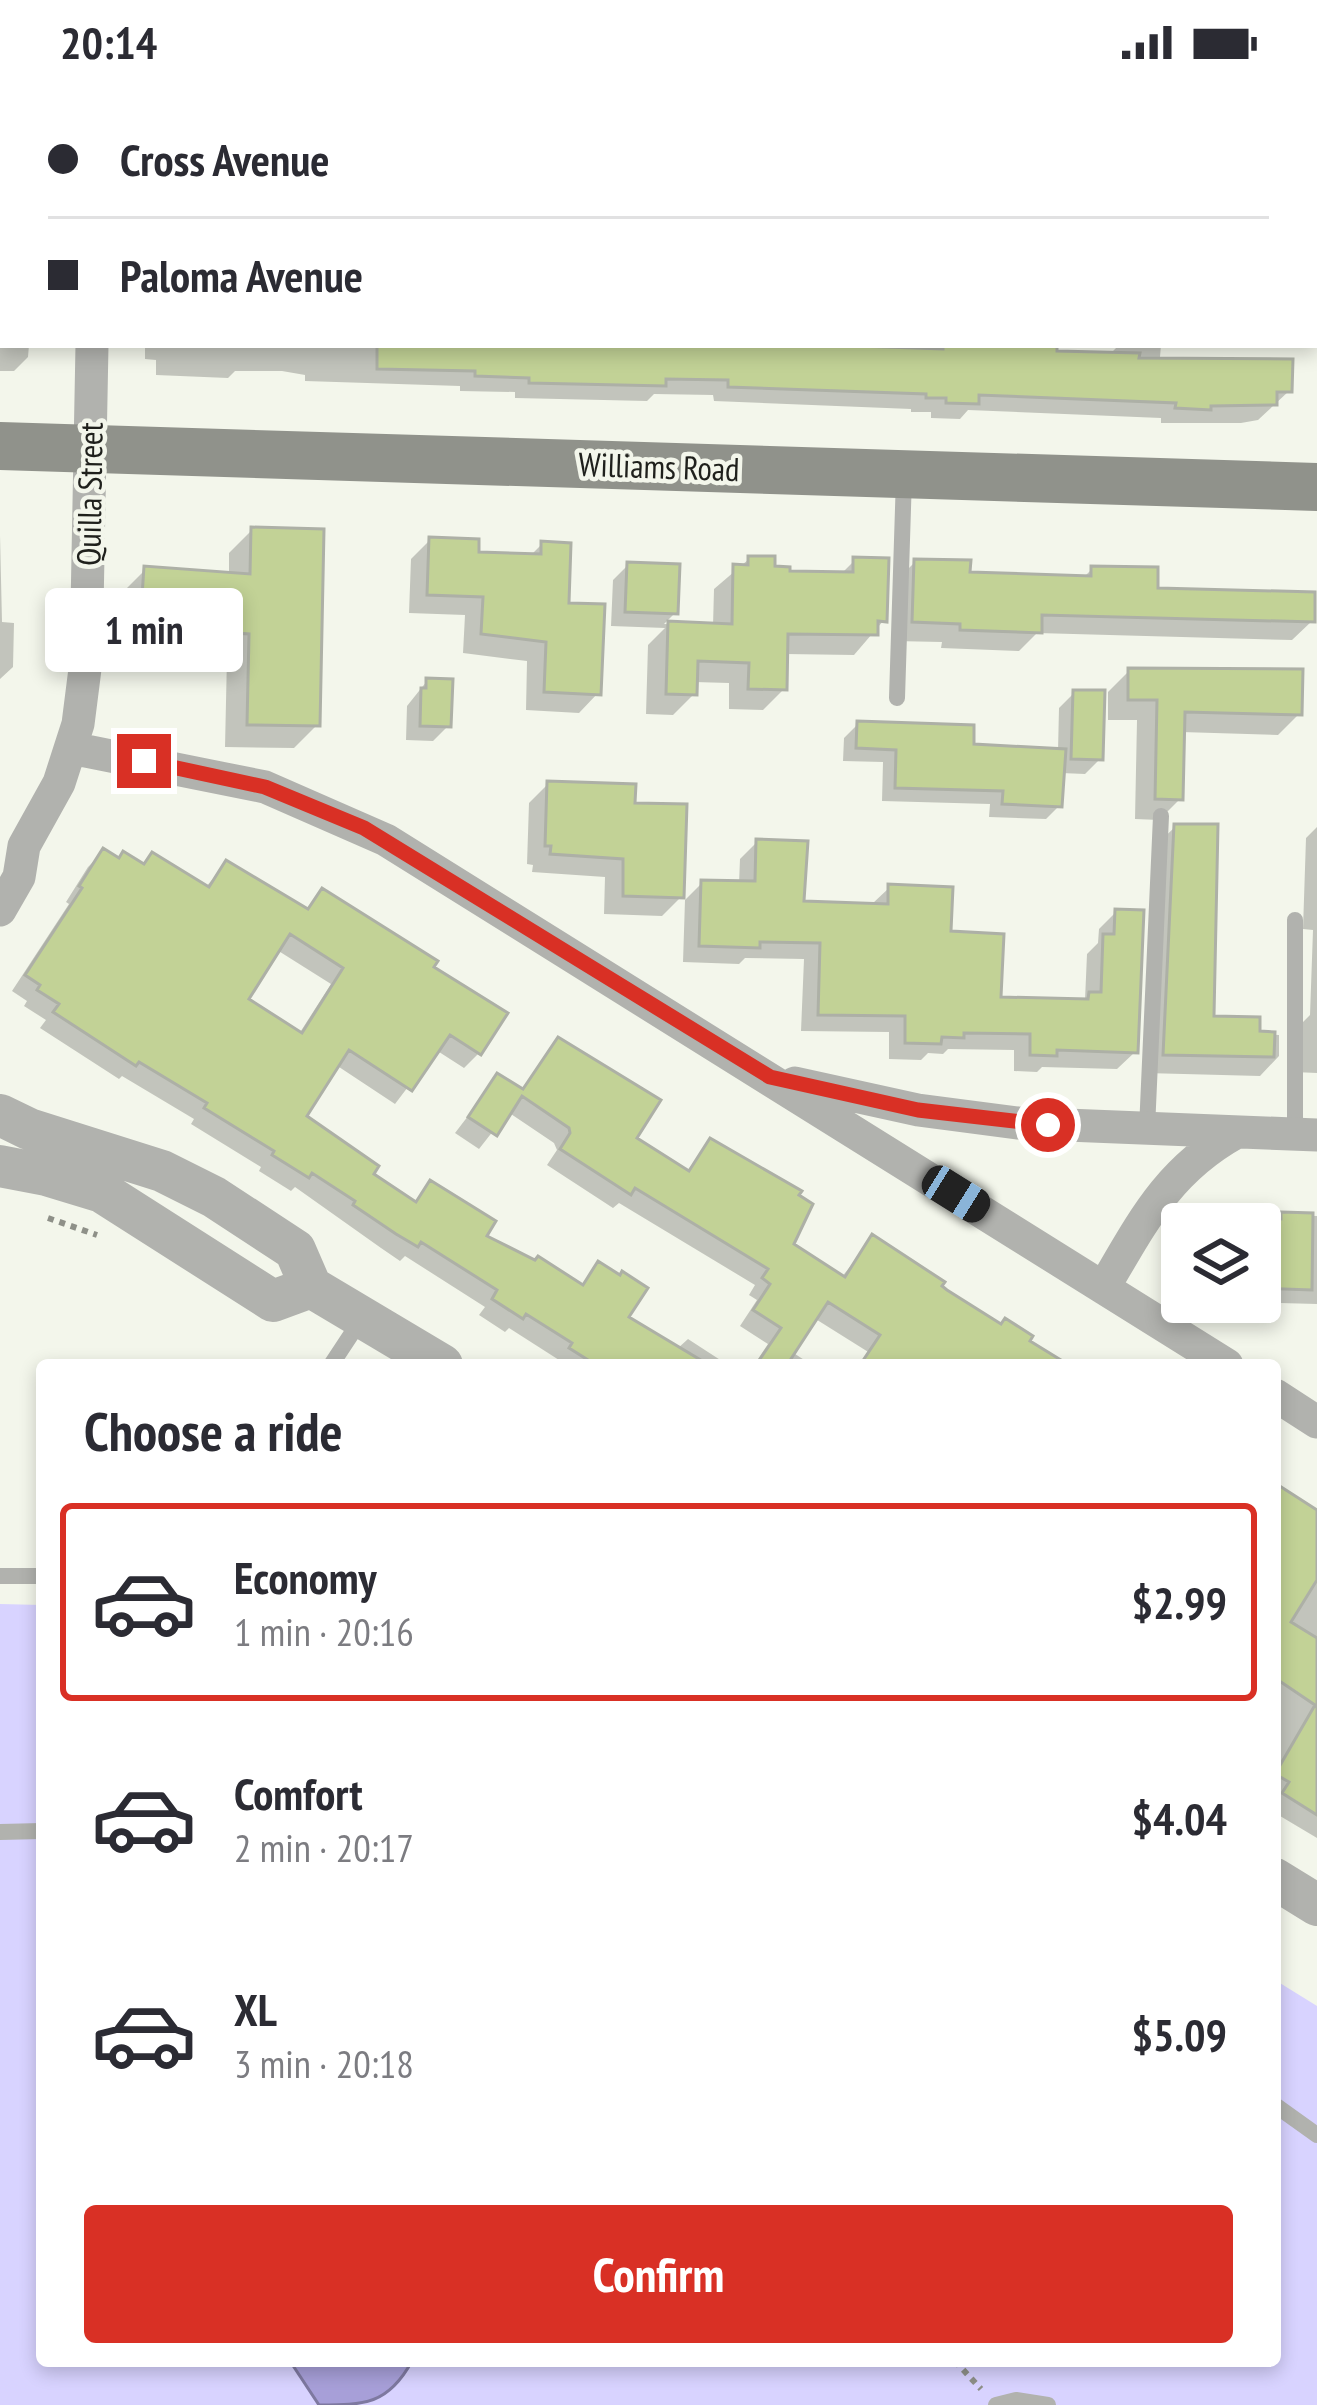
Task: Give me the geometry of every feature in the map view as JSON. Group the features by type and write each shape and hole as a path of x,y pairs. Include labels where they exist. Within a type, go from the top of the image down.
{"main road":[{"name":"Williams Road","path":"0,446 1317,487"}],"street":[{"name":"Quilla Street","path":"0,910 19,877 12,853 58,783 71,748 86,661 92,348"},
{"path":"71,748 265,787 386,840 1218,1359"},
{"path":"770,1077 967,1117 1306,1135"},
{"path":"0,1115 162,1172 251,1220 295,1250 311,1287 432,1359"},
{"path":"1104,1287 1145,1217 1179,1172 1236,1132"},
{"path":"0,1166 101,1192 273,1301 311,1287"},
{"path":"223,1272 247,1250 251,1220"},
{"path":"1281,1399 1317,1422"},
{"path":"1281,1883 1317,1905"}],"lane":[{"path":"897,698 904,474"},
{"path":"1147,1129 1161,816"},
{"path":"1295,920 1306,1135"},
{"path":"335,1359 362,1319"},
{"path":"0,1576 36,1576"},
{"path":"0,1832 36,1831"},
{"path":"1281,2109 1317,2135"},
{"path":"994,2405 1016,2400 1048,2405"}],"path":[{"path":"964,2367 994,2405"}],"shaded area":[{"path":"0,1604 36,1605 36,2367 1281,2367 1281,1984 1317,2006 1317,2405 0,2405"},
{"path":"294,2367 408,2367 394,2386 373,2400 319,2405"}],"building":[{"path":"377,348 1057,348 1140,353 1139,358 1293,359 1292,392 1277,392 1277,405 1211,406 1211,410 1175,408 1176,403 979,395 979,404 946,403 946,398 926,398 926,394 728,387 728,380 666,379 666,386 529,383 529,378 475,376 475,371 377,369"},
{"path":"251,527 324,529 320,726 247,725 249,634 140,627 144,566 250,574"},
{"path":"429,537 479,539 479,552 541,554 541,541 571,543 569,603 605,604 601,695 544,692 546,642 481,634 483,597 427,595"},
{"path":"748,556 775,556 775,566 790,567 790,571 853,572 853,557 889,558 887,622 878,621 878,635 788,634 787,690 748,689 749,663 698,661 697,695 666,694 668,621 732,624 733,564 748,565"},
{"path":"914,559 971,560 970,572 1091,576 1091,566 1158,567 1158,588 1315,592 1315,622 1042,615 1042,633 960,630 960,624 912,622"},
{"path":"627,562 680,564 678,614 625,612"},
{"path":"1128,668 1303,669 1302,715 1185,712 1183,800 1155,799 1157,700 1128,700"},
{"path":"426,678 453,679 451,727 420,726 421,688 426,688"},
{"path":"1073,690 1105,690 1103,760 1071,759"},
{"path":"857,721 974,725 974,744 1066,749 1062,807 1002,804 1003,791 895,788 896,750 856,748"},
{"path":"547,781 636,784 635,803 687,804 684,898 623,896 623,859 550,854 551,846 545,846"},
{"path":"1174,824 1218,824 1214,1016 1260,1017 1260,1031 1275,1032 1274,1057 1163,1055"},
{"path":"756,839 808,841 804,901 888,904 888,884 953,887 951,931 1004,934 1001,997 1088,999 1089,992 1101,992 1103,934 1114,934 1115,909 1144,910 1138,1053 1057,1050 1057,1056 1030,1055 1030,1034 964,1033 964,1038 942,1037 941,1044 905,1043 905,1016 818,1015 820,943 699,946 701,880 755,881"},
{"path":"103,848 119,858 123,851 144,864 152,852 209,887 226,860 308,909 322,888 438,961 434,967 508,1013 481,1055 450,1035 412,1091 349,1050 307,1116 379,1166 374,1174 416,1202 430,1180 496,1221 487,1236 535,1260 538,1256 583,1285 598,1261 620,1275 622,1271 648,1288 629,1317 699,1359 586,1359 569,1348 572,1343 492,1299 497,1290 421,1242 418,1247 396,1234 353,1205 355,1201 312,1173 309,1178 204,1108 207,1103 139,1062 136,1066 53,1012 59,1004 37,990 40,985 25,975","holes":["290,934 343,968 302,1033 249,999"]},
{"path":"558,1037 661,1100 637,1138 689,1171 710,1138 802,1191 799,1195 813,1204 794,1244 845,1277 872,1234 945,1282 942,1286 947,1290 1001,1324 1005,1318 1059,1359 864,1359 880,1335 828,1302 791,1359 760,1359 781,1328 753,1310 770,1284 762,1278 768,1269 635,1188 631,1195 560,1149 569,1128 522,1096 497,1136 468,1117 497,1073 523,1089"},
{"path":"1281,1212 1313,1213 1312,1290 1281,1289"},
{"path":"1281,1487 1317,1510 1317,1580 1291,1622 1317,1638 1317,1815 1282,1793 1289,1782 1281,1777 1281,1764 1315,1705 1281,1682"}],"route":[{"path":"144,761 265,787 364,828 770,1077 918,1110 1048,1125"}]}
